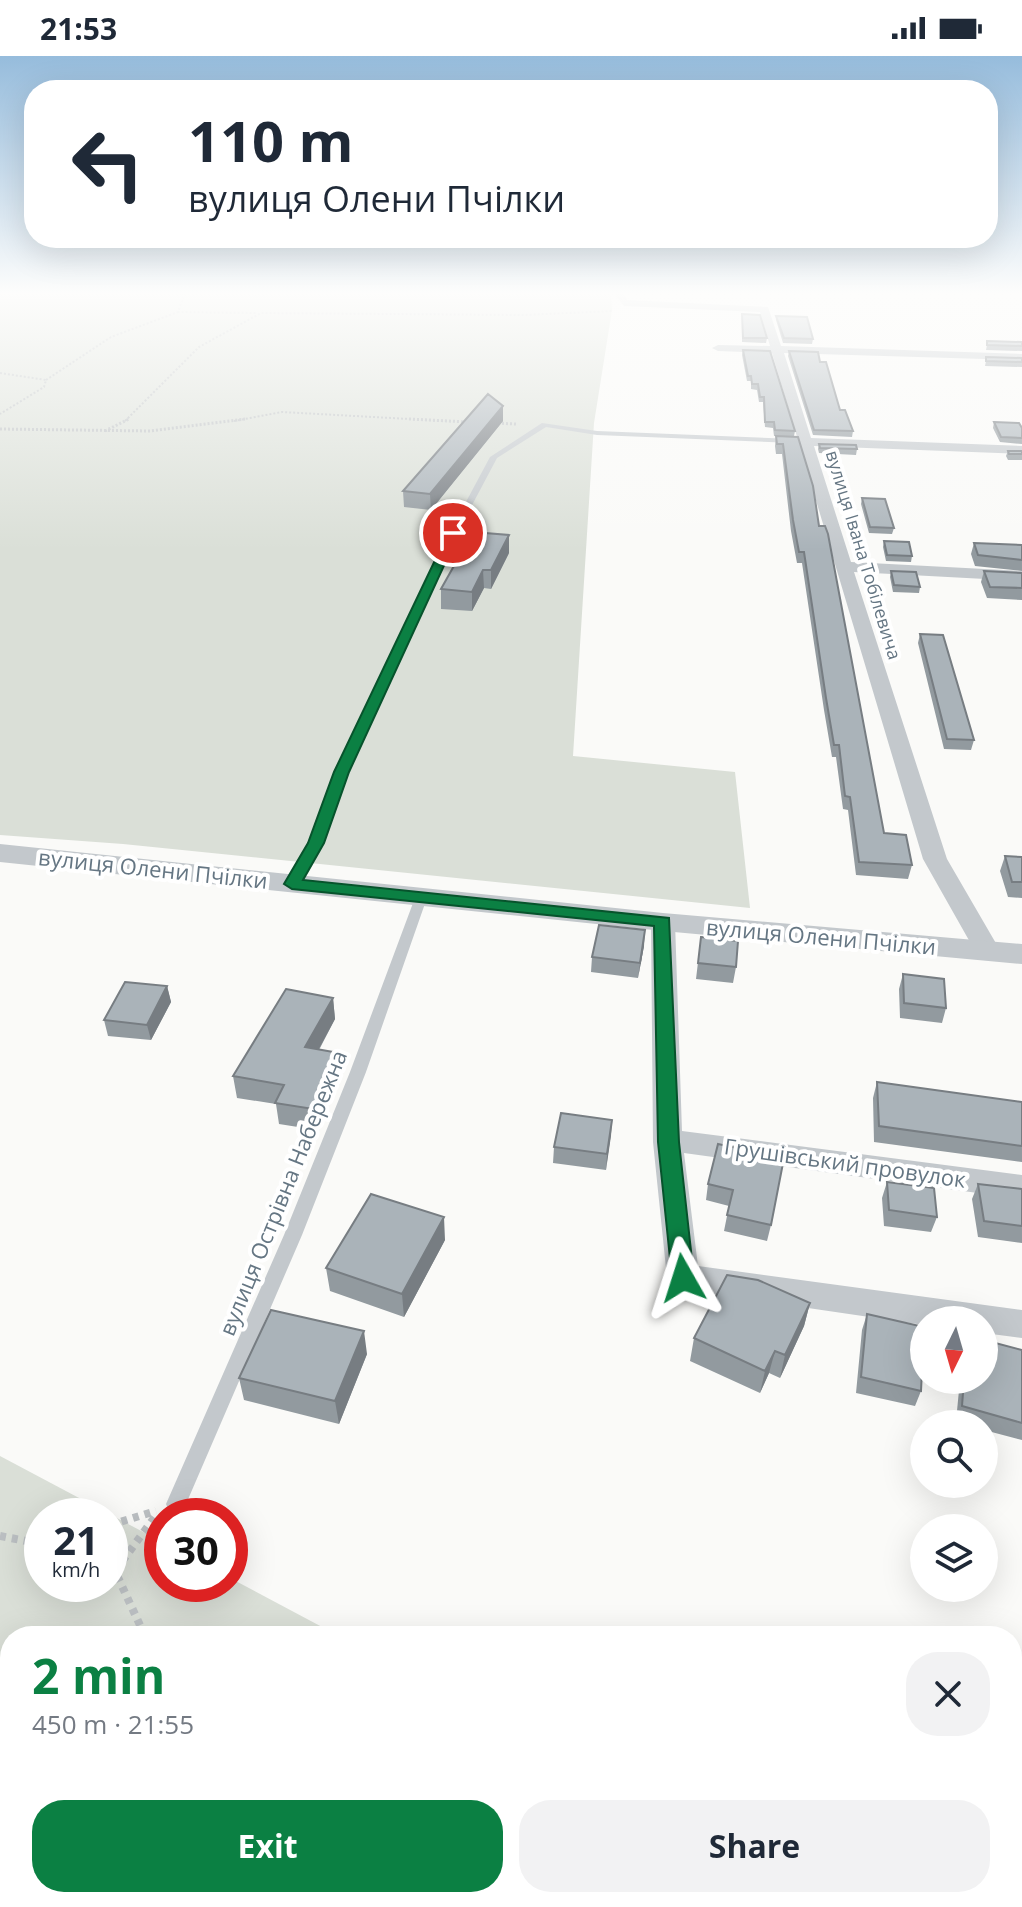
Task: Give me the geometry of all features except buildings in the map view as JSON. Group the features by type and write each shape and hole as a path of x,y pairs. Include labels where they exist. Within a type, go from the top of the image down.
{"street":[{"name":"вулиця Івана Тобілевича","path":"787,377 935,859 988,952"},
{"path":"807,442 1022,450"},
{"path":"846,567 1022,576"},
{"name":"вулиця Олени Пчілки","path":"0,853 663,922 1022,954"},
{"path":"663,922 668,1142 683,1278 1022,1324"},
{"name":"Грушівський провулок","path":"668,1142 692,1142 1022,1187"}],"lane":[{"path":"292,884 316,843 341,772 440,558 494,457 545,425 597,433 807,442"},
{"name":"вулиця Острівна Набережна","path":"179,1498 293,1235 422,895"}],"path":[{"path":"29,377 46,380"},
{"path":"0,414 44,387 50,377"},
{"path":"105,431 130,419 168,377"},
{"path":"0,429 105,431 201,427 282,412 469,422"},
{"path":"484,422 545,425"},
{"path":"140,1626 115,1571 144,1528"},
{"path":"0,1536 24,1541"}],"shaded area":[{"path":"0,377 601,377 594,423 573,756 735,772 750,908 123,844 0,835"},
{"path":"0,1456 79,1498 24,1498 24,1602 128,1602 128,1524 144,1532 144,1602 248,1602 248,1588 320,1626 0,1626"}],"route":[{"path":"453,533 341,772 316,843 292,884 663,922 668,1142 683,1278"}]}
